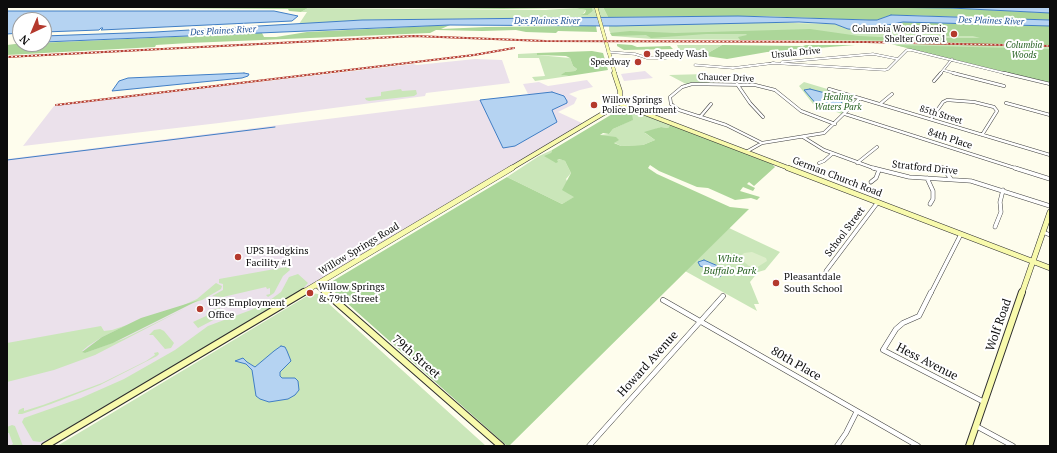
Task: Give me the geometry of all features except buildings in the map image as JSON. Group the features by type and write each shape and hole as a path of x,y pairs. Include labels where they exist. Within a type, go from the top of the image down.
{"street":[{"path":"597,7 608,52 620,87 621,95 618,103"},
{"path":"772,63 888,70 898,59 910,50 1050,84"},
{"path":"608,52 635,54 648,58 666,58"},
{"name":"Ursula Drive","path":"695,65 731,68 873,54 898,59"},
{"path":"934,81 952,59"},
{"path":"943,70 1004,86"},
{"name":"Chaucer Drive","path":"762,142 726,125 684,112 673,106 669,99 671,94 682,87 692,84 738,84 759,86 774,90 783,95 801,111 835,124"},
{"path":"738,84 750,102 763,117"},
{"name":"85th Street","path":"829,89 1050,155"},
{"path":"880,104 892,94"},
{"path":"746,152 762,142 824,133 835,124 860,98"},
{"path":"931,119 944,101 974,102 997,109 982,135"},
{"name":"German Church Road","path":"618,103 1050,268"},
{"name":"Willow Springs Road","path":"45,446 604,114 618,103"},
{"path":"1006,103 1050,115"},
{"path":"700,117 711,104"},
{"name":"84th Place","path":"845,114 1050,179"},
{"name":"Stratford Drive","path":"803,137 814,145 832,154 879,170 900,175 971,181 1050,206"},
{"path":"858,163 877,147"},
{"path":"819,162 824,161 832,154"},
{"path":"942,167 951,179"},
{"path":"871,182 876,178 879,170"},
{"path":"927,178 933,191 933,199 930,204"},
{"path":"995,227 1001,212 1000,202 1003,190"},
{"name":"School Street","path":"826,271 878,202"},
{"name":"Wolf Road","path":"969,446 1050,212"},
{"path":"1043,232 1050,235"},
{"name":"Hess Avenue","path":"961,234 919,316 903,323 896,329 883,350 984,402"},
{"name":"79th Street","path":"317,285 501,446"},
{"name":"Howard Avenue","path":"589,446 723,296"},
{"name":"80th Place","path":"663,300 918,446"},
{"path":"837,446 846,433 857,411"},
{"path":"976,426 1013,446"}],"shaded area":[{"path":"475,59 502,60 510,83 426,93 425,96 219,123 23,146 54,106 413,64 417,65"},
{"path":"645,71 653,78 624,81 621,74"},
{"path":"587,80 593,87 569,94 577,98 574,104 558,112 584,124 38,446 7,446 7,159 528,94 523,84 539,82 548,86"}],"green space":[{"path":"7,7 308,8 301,12 289,11 288,9"},
{"path":"592,7 603,7 608,17 362,20 299,24 307,12 301,12 308,8 545,10 574,8 586,10 582,15 588,15 593,11"},
{"path":"592,7 593,11 588,15 581,15 585,13 586,10 574,8 502,9 406,8"},
{"path":"603,7 951,8 1050,13 1050,20 903,15 891,15 877,20 760,16 608,17"},
{"name":"Columbia Woods","path":"750,22 835,24 853,30 870,29 903,22 1050,26 1050,83 879,41 652,39 612,36 609,30 609,26"},
{"path":"897,22 1050,26 1050,45 867,40 740,40 738,37 747,35 746,34 706,34 651,38 646,35 612,36 610,33 630,31 675,33 810,29 859,36 881,37 907,35 942,38 980,38 973,36 944,36 941,32 919,28 908,30 904,29"},
{"path":"450,25 441,29 596,26 597,32 558,31 556,33 526,32 516,30 436,30 430,33 189,43 156,45 155,47 7,55 7,45 12,44 12,52 52,52 52,42 262,33 264,37 276,37 307,32"},
{"path":"617,44 632,45 637,47 670,46 673,49 624,50 617,46"},
{"path":"677,45 722,45 708,53 693,54 680,53"},
{"path":"722,45 855,45 767,52 727,59 693,54 708,53"},
{"path":"895,45 1050,49 1050,83"},
{"path":"592,51 603,53 608,70 569,76 561,75 565,72 575,71 577,69 573,66 570,58 566,56 537,55 537,53"},
{"path":"537,53 538,55 570,58 573,66 577,69 575,71 565,72 562,75 569,76 535,81 532,77 545,76 539,58 518,58 518,54"},
{"path":"714,74 718,82 686,84 669,75"},
{"name":"Healing Waters Park","path":"804,82 858,99 842,114 813,104 799,86"},
{"path":"401,89 402,91 416,90 417,94 414,96 369,101 365,98 381,96 381,92"},
{"path":"631,112 637,114 632,114 633,120 613,129 609,134 603,133 600,135 616,137 619,140 614,143 621,146 643,145 655,140 644,132 661,127 668,128 671,124 771,163 775,167 754,186 749,182 747,184 755,188 753,191 743,187 740,191 760,197 757,200 751,198 735,200 708,188 697,187 659,171 650,165 648,168 657,174 730,207 749,209 509,446 507,446 329,287 331,282 507,177 562,204 574,197 562,190 571,173 565,161 560,159 557,160 558,162 556,163 544,156 614,113"},
{"path":"639,113 671,124 668,128 661,127 645,133 655,140 643,145 621,146 599,135 609,134 613,129 632,120 632,114"},
{"path":"552,150 551,153 557,160 561,159 565,161 571,173 566,179 575,197 562,204 507,177 539,156"},
{"name":"White Buffalo Park","path":"729,228 780,252 765,270 758,272 750,282 759,304 754,304 757,311 685,271"},
{"path":"752,252 766,258 767,261 756,268 749,266 743,261 742,255 744,253"},
{"path":"286,267 290,270 283,276 274,293 268,297 266,295 270,294 270,288 267,289 266,287 223,297 212,296 223,290 223,284 219,283 219,279"},
{"path":"298,274 308,283 300,292 155,379 49,439 40,442 33,441 22,422 24,418 81,398 124,379 175,350 208,326 251,310 270,300 281,292 289,277"},
{"path":"216,283 222,286 221,289 202,300 177,308 197,299"},
{"path":"312,293 318,294 486,446 57,446"},
{"path":"199,300 113,343 85,353 82,352 102,337 141,318"},
{"path":"220,308 217,315 221,316 198,328 193,322 206,316 207,311"},
{"path":"184,309 95,355 54,370 7,382 7,343 101,326 104,331 127,325 102,337 88,346 82,351 85,353 123,339"},
{"path":"160,329 164,331 174,343 171,348 165,349 153,335 149,335 154,330"},
{"path":"158,352 159,354 157,356 100,385 51,404 18,414 19,410 23,408 24,411 43,405 102,383 146,361 155,355 154,353"},
{"path":"12,425 15,426 23,446 10,446 13,444 9,433 7,433 7,427"}],"water":[{"path":"861,7 1050,7 1050,13 951,8"},
{"path":"7,11 274,11 298,16 292,21 101,30 103,28 101,28 99,30 52,32 52,12 12,12 12,34 7,34"},
{"name":"Des Plaines River","path":"891,15 1050,20 1050,26 903,22 862,30 848,29 835,24 799,22 616,26 450,25 52,42 52,36 155,32 362,20 738,16 877,20"},
{"path":"249,74 248,76 242,78 112,91 119,81 128,78"},
{"path":"810,89 840,97 843,101 835,110 818,106 804,90"},
{"path":"552,92 564,96 567,101 567,103 552,110 557,122 515,146 503,148 480,100"},
{"path":"704,260 725,269 725,272 720,277 708,269 700,266 698,262"},
{"path":"281,346 285,347 291,361 280,372 280,376 282,378 295,378 298,381 299,390 295,395 288,399 269,402 256,396 252,370 246,364 235,361 243,358 255,367"}],"waterway":[{"path":"7,160 275,127"}],"railway":[{"path":"7,57 414,36 545,41 866,42 1050,46"},
{"path":"56,105 474,55 514,48"}],"place":[{"name":"Columbia Woods Picnic Shelter Grove 1","path":"954,34"},
{"name":"Speedy Wash","path":"647,54"},
{"name":"Speedway","path":"638,62"},
{"name":"Willow Springs Police Department","path":"594,105"},
{"name":"UPS Hodgkins Facility #1","path":"238,257"},
{"name":"Pleasantdale South School","path":"776,283"},
{"name":"Willow Springs & 79th Street","path":"310,293"},
{"name":"UPS Employment Office","path":"200,309"}]}
